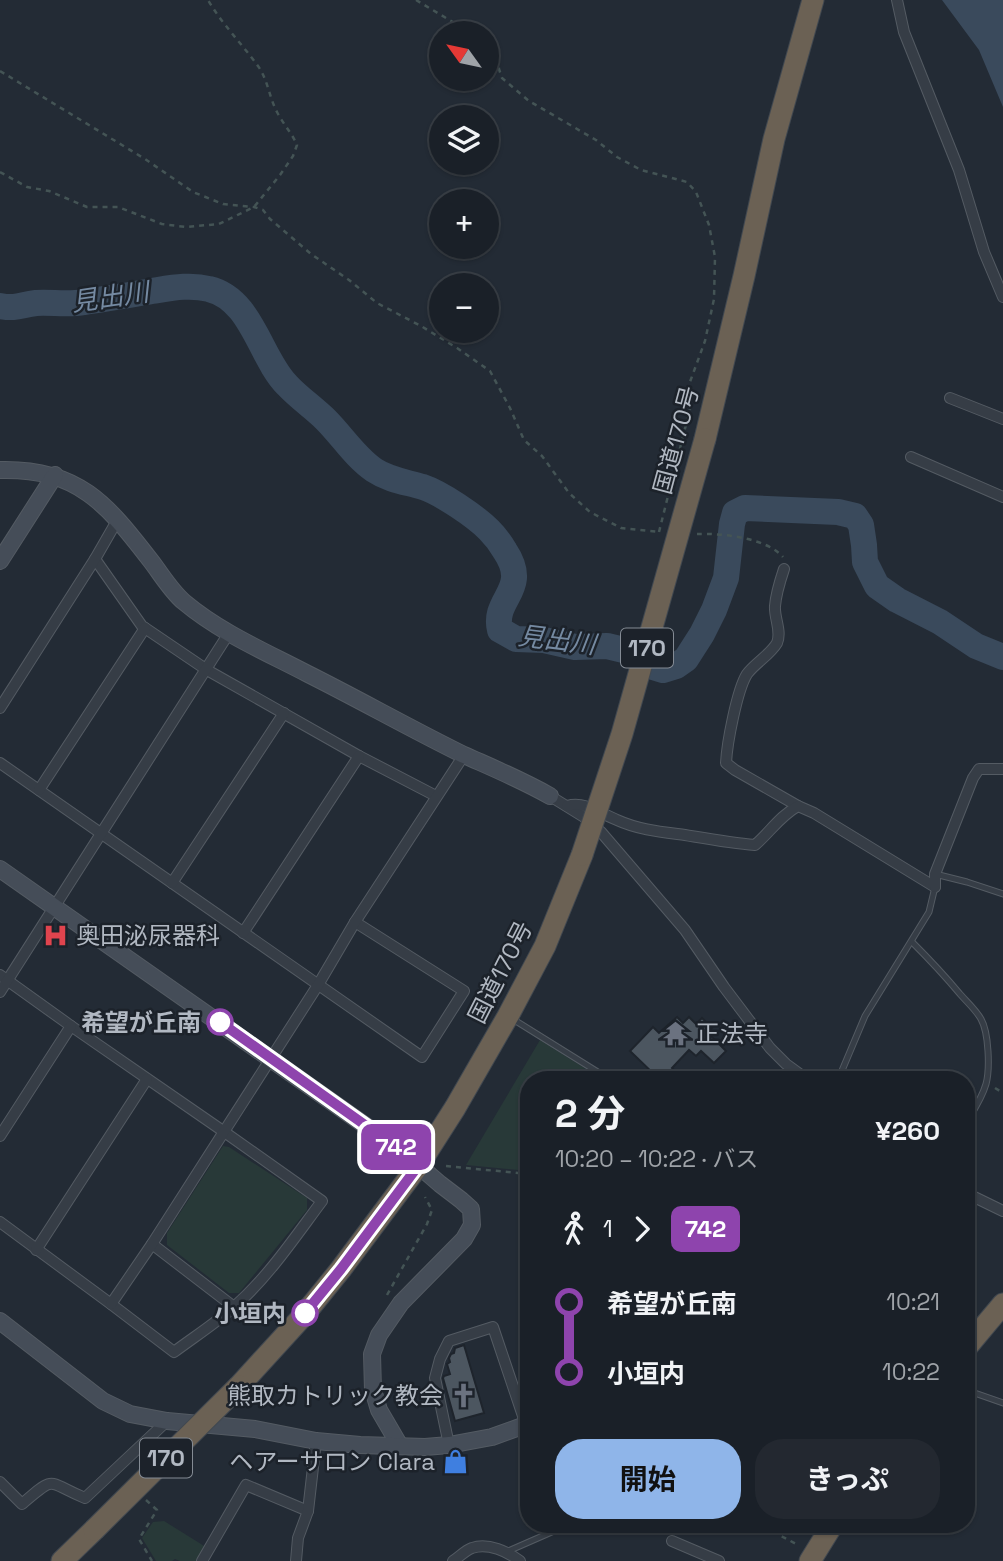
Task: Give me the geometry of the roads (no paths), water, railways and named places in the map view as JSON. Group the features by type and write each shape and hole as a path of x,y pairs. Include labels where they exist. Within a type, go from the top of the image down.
{"highway":[{"name":"国道170号","path":"62,1561 239,1385 303,1316 341,1269 418,1166 455,1108 545,946 582,855 622,734 705,439 774,139 813,0"},
{"name":"国道170号","path":"744,276 824,0"},
{"path":"975,1337 1003,1304"},
{"path":"812,1557 827,1533"}],"street":[{"path":"897,0 904,32 959,170 984,252 1003,297"},
{"path":"950,398 1003,419"},
{"path":"911,457 1003,498"},
{"path":"0,470 55,475 74,484 118,519 183,601 229,633 464,755 518,778 584,817 601,832 685,930 771,1048 796,1071"},
{"path":"0,561 55,475"},
{"path":"0,708 118,519"},
{"path":"95,559 142,626 207,670 436,796"},
{"path":"785,569 778,586 775,607 778,641 743,683 726,763 935,887"},
{"path":"39,790 145,628"},
{"path":"0,992 4,977 102,833 229,633"},
{"path":"172,883 284,713"},
{"path":"111,1304 464,755"},
{"path":"243,933 359,756"},
{"path":"0,763 422,1057 464,991 355,922"},
{"path":"935,887 935,874 973,778 979,768 1003,769"},
{"path":"567,806 586,805 603,815 638,828 755,845 783,816 798,806"},
{"path":"0,869 403,1152 471,1209 472,1224 464,1239 401,1303 379,1335 372,1354 373,1390 379,1410 400,1446"},
{"path":"0,1222 174,1352 234,1307 283,1253 322,1201 4,977"},
{"path":"0,1136 71,1026"},
{"path":"36,1250 147,1079"},
{"path":"975,1197 1003,1211"},
{"path":"152,1244 234,1307"},
{"path":"0,1321 103,1401 130,1414 360,1445 449,1445 492,1437 520,1427"},
{"path":"449,1445 435,1378 449,1341 494,1327 520,1403"},
{"path":"0,1482 22,1504 46,1483 56,1483 85,1498 167,1421"},
{"path":"296,1561 298,1538 308,1511 316,1441"},
{"path":"202,1561 246,1485 308,1511"},
{"path":"672,1541 719,1561"},
{"path":"453,1561 471,1548 482,1547 506,1552 520,1561"}],"lane":[{"path":"935,874 1003,894"},
{"path":"842,1071 875,997 929,912 935,887"},
{"path":"912,942 981,1017 985,1027 986,1082 975,1108"},
{"path":"508,1016 596,1071"},
{"path":"975,1393 1003,1403"},
{"path":"506,1552 549,1533"}],"water":[{"path":"942,0 1003,0 1003,107 979,50"}],"waterway":[{"name":"見出川","path":"0,306 78,303 188,287 209,289 224,295 236,304 287,385 326,420 367,465 386,476 439,494 458,505 493,535 512,564 514,575 513,585 501,610 500,630 516,639 544,640 575,647 607,646 628,651 650,666 663,670 676,666 686,659 714,610 726,578 735,513 745,508 838,512 855,516 861,525 865,562 877,586 976,646 1003,657"}],"place":[{"name":"奥田泌尿器科","path":"56,935"},
{"name":"希望が丘南","path":"220,1022"},
{"name":"正法寺","path":"676,1033"},
{"name":"小垣内","path":"305,1313"},
{"name":"熊取カトリック教会","path":"463,1395"},
{"name":"ヘアーサロン Clara","path":"455,1461"}]}
